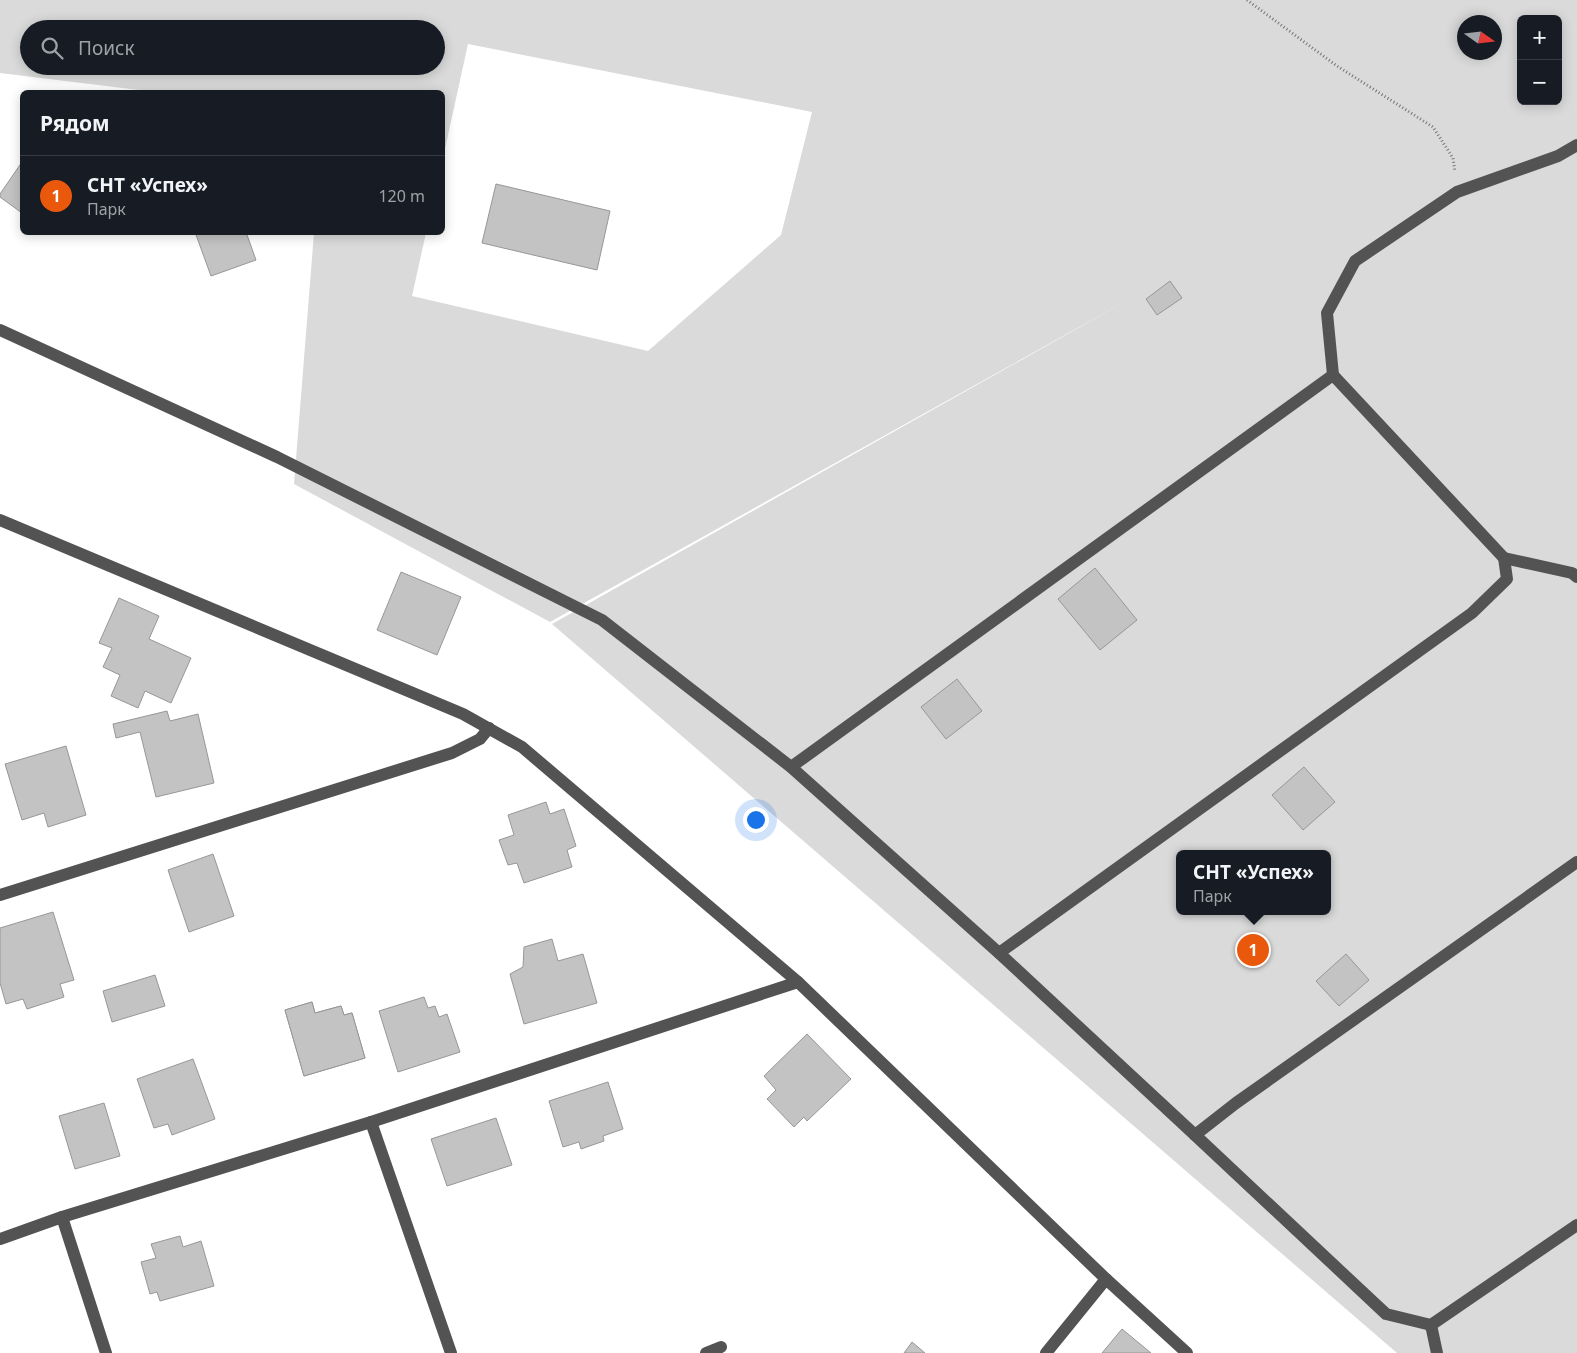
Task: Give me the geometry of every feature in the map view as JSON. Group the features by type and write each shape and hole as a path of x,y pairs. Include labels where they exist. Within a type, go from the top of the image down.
{"street":[{"path":"1577,145 1558,156 1457,192 1355,261 1327,313 1333,375 1504,558 1572,573 1577,578"},
{"path":"0,330 277,457 602,620 791,767 999,953 1386,1314 1431,1325 1577,1225"},
{"path":"791,767 1333,375"},
{"path":"0,520 463,714 522,747 798,982 1106,1279 1187,1353"},
{"path":"999,953 1472,613 1507,580 1504,558"},
{"path":"0,895 452,753 480,739 489,728"},
{"path":"1195,1135 1236,1103 1577,862"},
{"path":"0,1239 62,1217 371,1122 798,982"},
{"path":"371,1122 451,1353"},
{"path":"62,1217 106,1353"},
{"path":"1046,1353 1106,1279"},
{"path":"1431,1325 1437,1353"},
{"path":"706,1353 721,1347"}],"path":[{"path":"1247,0 1337,66 1433,127 1453,158 1457,192"}],"shaded area":[{"path":"0,0 1577,0 1577,1353 1397,1353 552,624 1135,296 550,622 294,484 314,235 426,235 412,296 648,351 781,235 812,112 468,44 445,149 445,90 139,90 0,73"}],"building":[{"path":"20,165 20,212 0,197 0,194"},
{"path":"496,184 610,211 597,270 482,243"},
{"path":"196,235 247,235 256,260 211,276"},
{"path":"1170,281 1182,298 1157,315 1146,299"},
{"path":"1095,568 1137,620 1100,650 1058,599"},
{"path":"401,572 461,597 437,655 377,630"},
{"path":"119,598 159,616 149,639 191,658 171,703 145,691 138,708 111,696 120,675 103,667 112,648 99,643"},
{"path":"957,679 982,711 946,739 921,707"},
{"path":"167,711 170,721 198,714 214,783 156,797 140,732 116,738 113,724"},
{"path":"66,746 86,815 48,827 44,813 22,820 5,764"},
{"path":"1304,767 1335,802 1303,830 1272,795"},
{"path":"546,802 550,814 564,809 576,846 567,850 572,867 524,883 517,863 508,865 499,840 514,835 508,815"},
{"path":"213,854 234,916 189,932 168,870"},
{"path":"53,912 74,980 60,984 64,997 27,1009 23,999 6,1004 0,983 0,928"},
{"path":"552,939 558,961 583,954 597,1003 524,1024 510,974 523,967 524,947"},
{"path":"1346,954 1369,980 1339,1006 1316,981"},
{"path":"155,975 165,1006 112,1022 103,991"},
{"path":"424,997 428,1008 435,1006 439,1017 447,1014 460,1052 398,1072 379,1011"},
{"path":"312,1002 315,1013 341,1006 344,1015 352,1013 365,1058 304,1076 285,1010"},
{"path":"312,1002 315,1013 341,1006 344,1015 352,1013 365,1058 304,1076 285,1010"},
{"path":"807,1034 851,1079 807,1121 804,1117 794,1127 767,1099 776,1090 764,1076"},
{"path":"193,1059 215,1119 172,1135 168,1124 154,1128 137,1079"},
{"path":"608,1082 623,1129 603,1136 604,1141 581,1149 579,1142 563,1147 549,1101"},
{"path":"104,1103 120,1156 75,1169 59,1116"},
{"path":"496,1118 512,1165 447,1186 431,1139"},
{"path":"180,1236 183,1247 201,1241 214,1286 160,1301 157,1292 150,1294 141,1262 156,1258 151,1244"},
{"path":"1122,1329 1151,1353 1102,1353"},
{"path":"912,1342 925,1353 904,1353"}],"place":[{"name":"СНТ «Успех»","path":"1253,950"}]}
